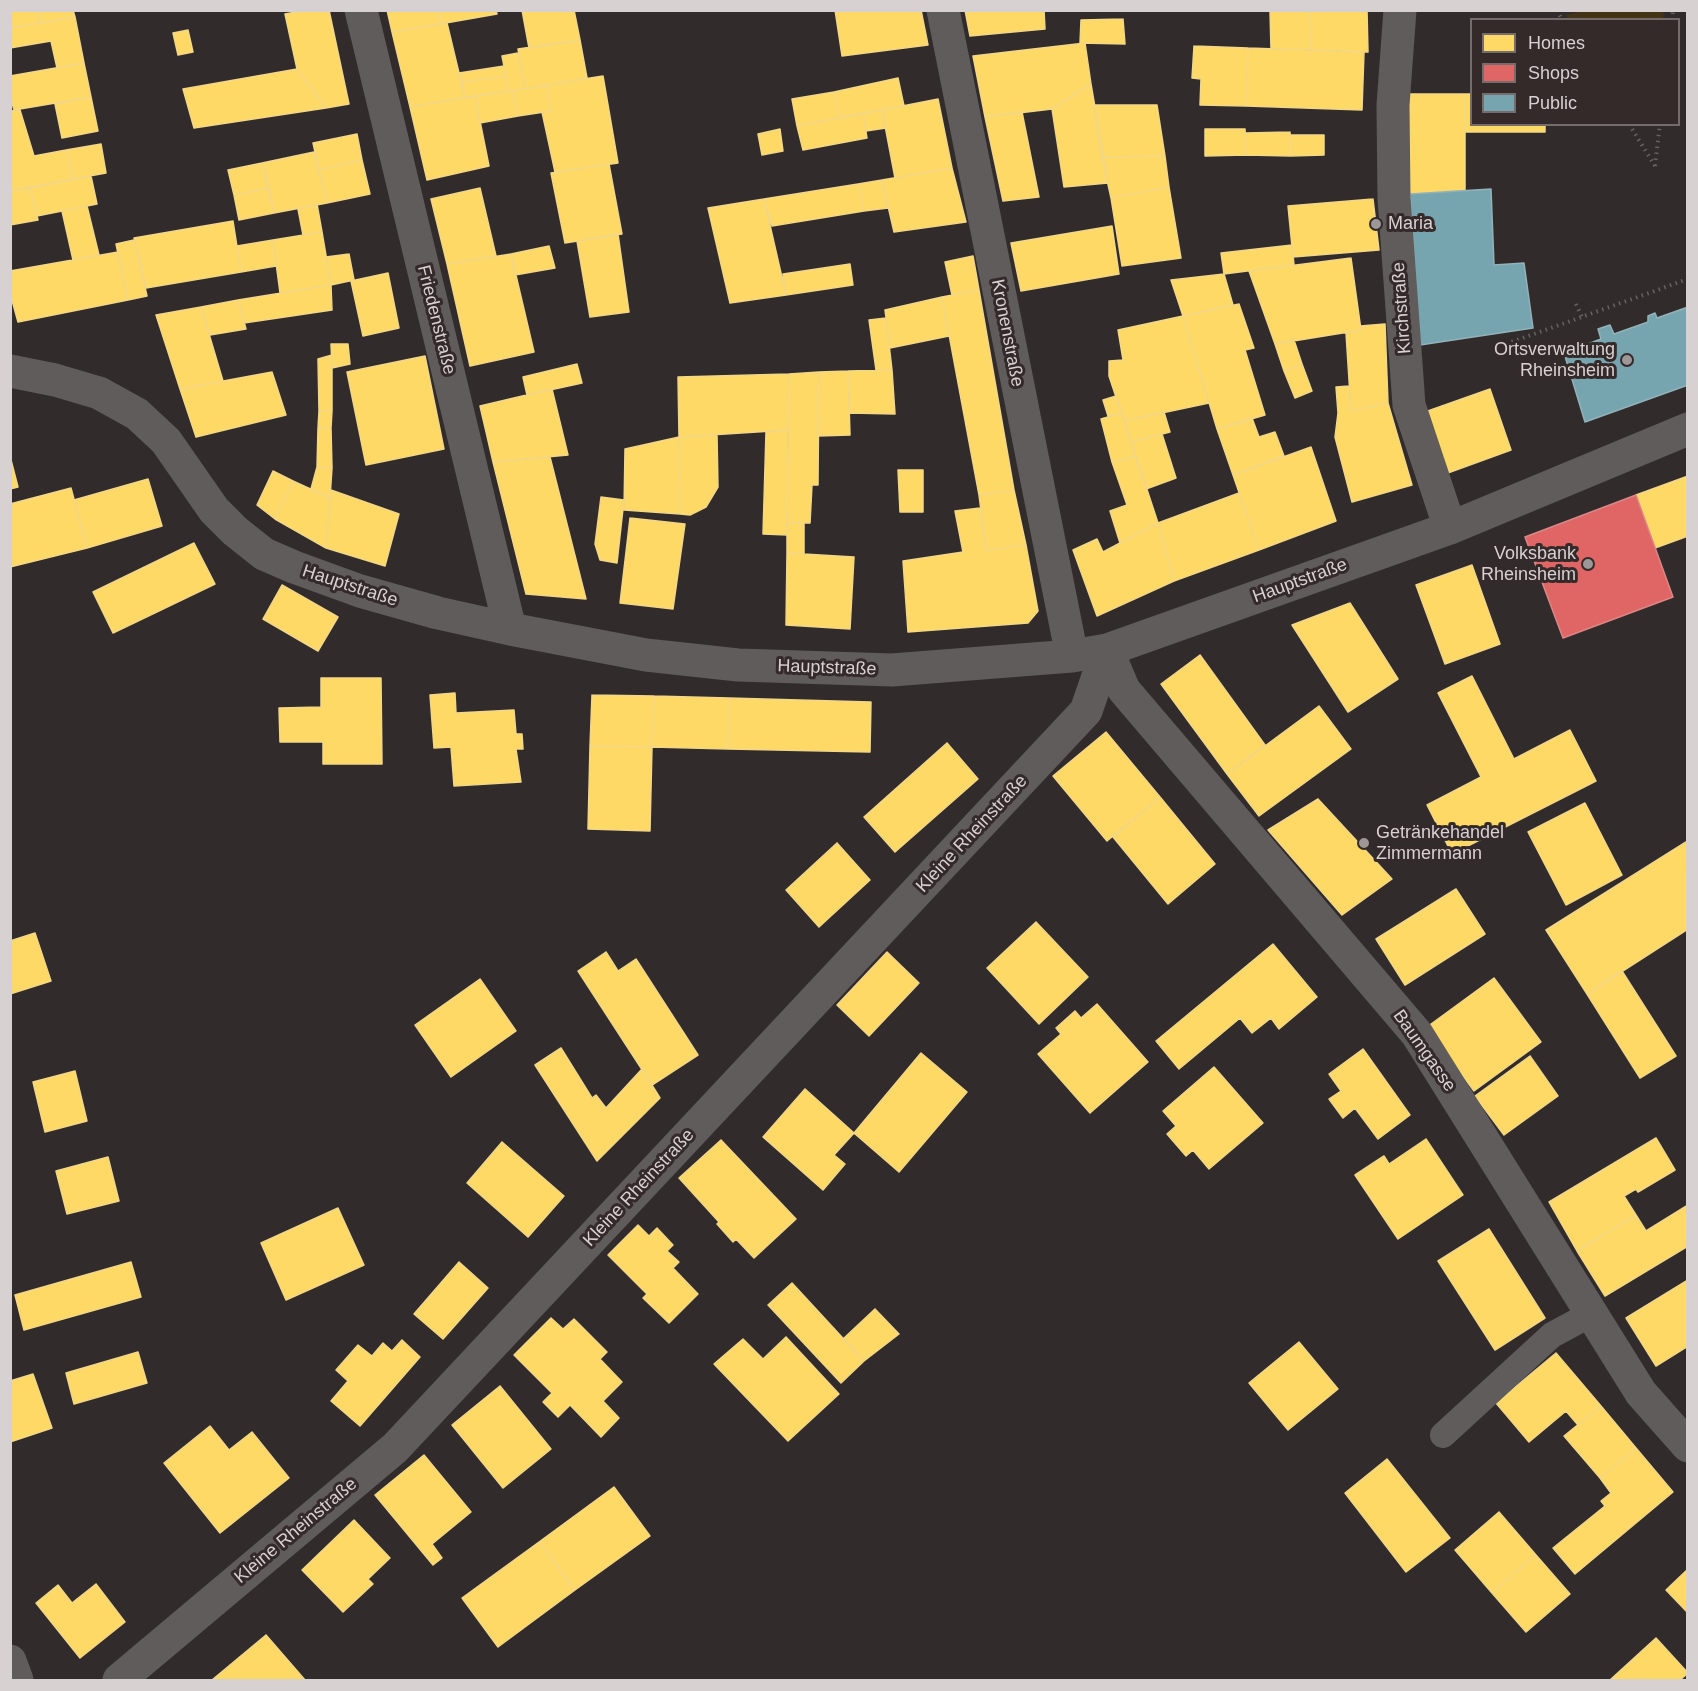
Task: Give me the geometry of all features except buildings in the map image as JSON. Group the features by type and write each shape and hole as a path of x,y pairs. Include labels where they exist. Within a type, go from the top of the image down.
{"street":[{"name":"Friedenstraße","path":"361,10 510,629"},
{"name":"Kronenstraße","path":"943,10 1072,656"},
{"name":"Kirchstraße","path":"1400,10 1393,105 1394,198 1409,405 1450,528"},
{"name":"Hauptstraße","path":"10,371 55,380 99,393 137,414 166,441 214,510 234,531 264,554 360,591 438,613 646,655 738,665 892,670 1072,656 1107,650 1450,528 1688,429"},
{"name":"Baumgasse","path":"1107,650 1124,690 1417,1034 1641,1393 1688,1446"},
{"name":"Kleine Rheinstraße","path":"119,1680 395,1448 1086,711 1107,650"},
{"path":"10,1661 17,1680"}],"lane":[{"path":"1443,1436 1552,1335 1591,1314"}],"path":[{"path":"1630,126 1655,166 1660,126"},
{"path":"1506,344 1688,279"},
{"path":"1576,304 1582,317"}],"shaded area":[{"path":"1583,10 1664,11 1663,18 1568,18 1566,15"}],"place":[{"name":"Maria","path":"1376,224"},
{"name":"Ortsverwaltung Rheinsheim","path":"1627,360"},
{"name":"Volksbank Rheinsheim","path":"1588,564"},
{"name":"Getränkehandel Zimmermann","path":"1364,843"}]}
